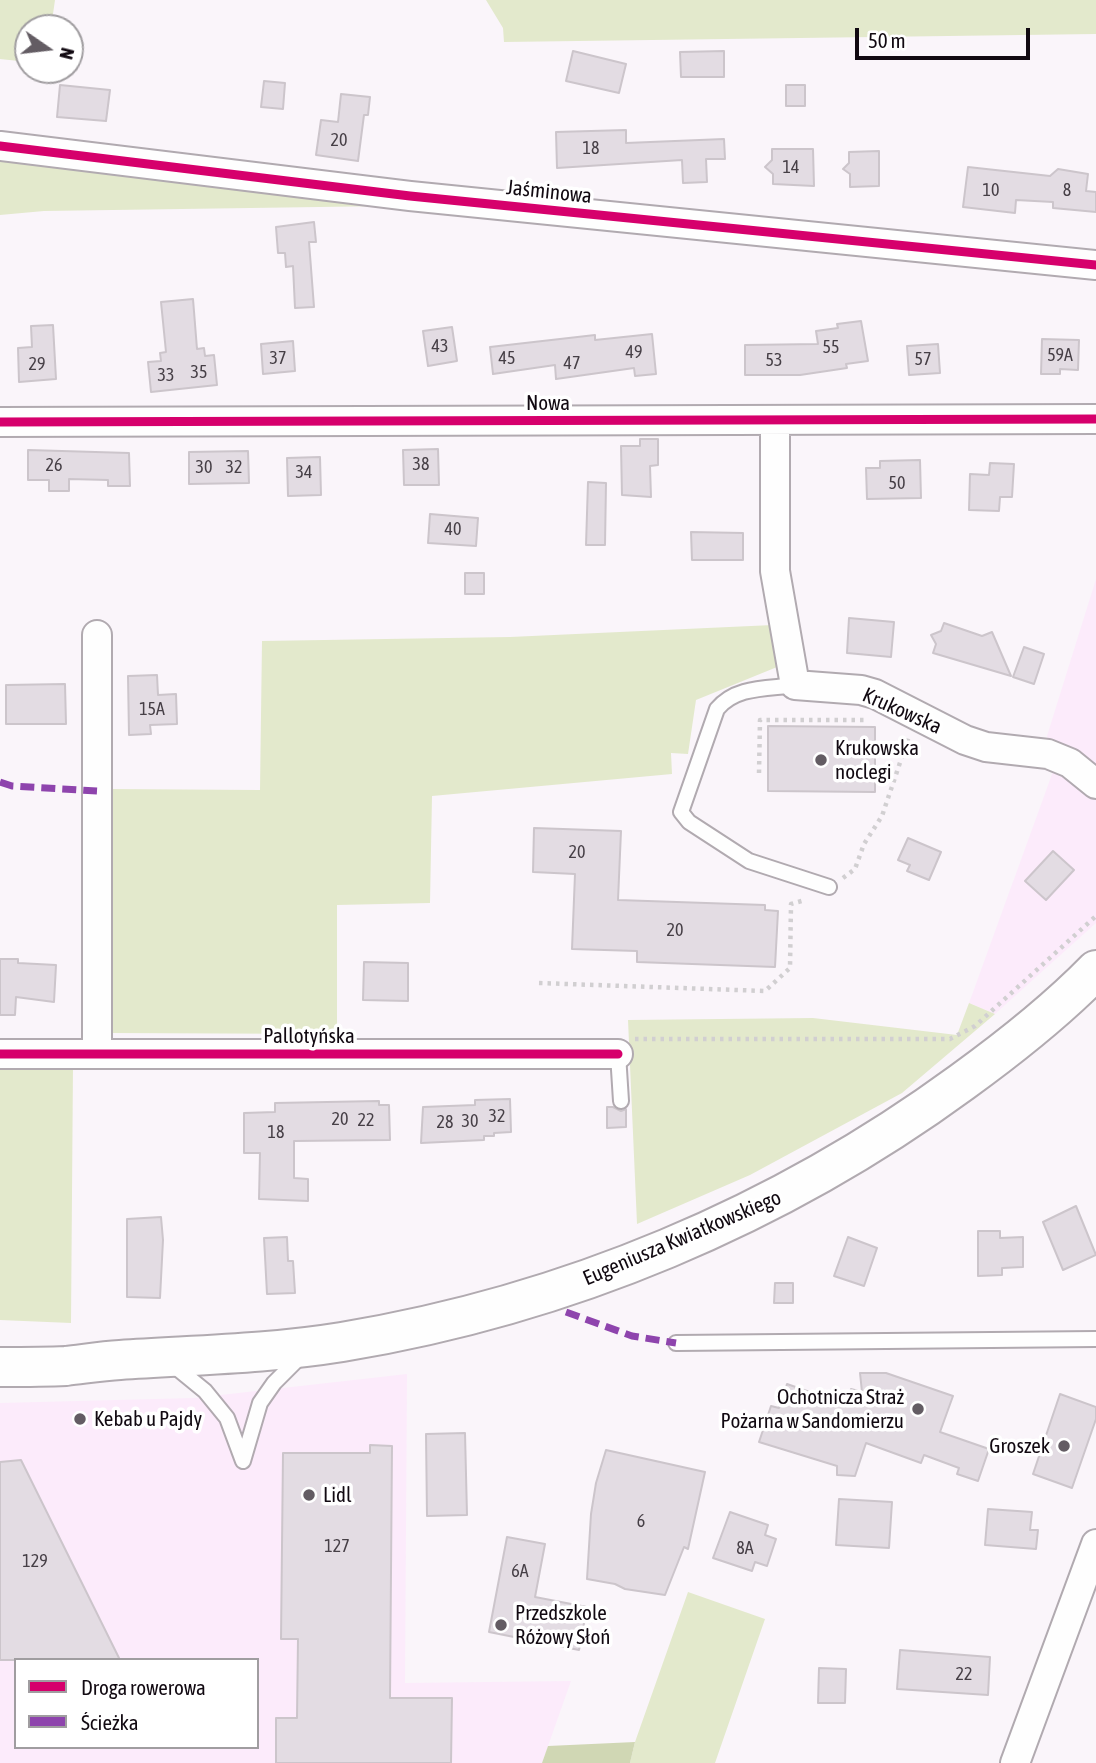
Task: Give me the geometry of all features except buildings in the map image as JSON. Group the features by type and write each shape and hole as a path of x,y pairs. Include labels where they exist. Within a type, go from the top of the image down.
{"main road":[{"name":"Eugeniusza Kwiatkowskiego","path":"0,1367 64,1366 311,1347 423,1326 561,1289 617,1270 727,1223 813,1178 905,1122 1028,1032 1096,970"},
{"name":"Eugeniusza Kwiatkowskiego","path":"0,1346 62,1351 120,1360"}],"street":[{"name":"Jaśminowa","path":"0,146 410,196 1096,265"},
{"name":"Nowa","path":"0,422 1096,419"},
{"path":"775,420 775,570 795,685"},
{"path":"97,635 97,1054"},
{"name":"Krukowska","path":"795,685 861,690 875,694 965,740 986,747 1048,754 1070,763 1096,785"},
{"name":"Pallotyńska","path":"0,1054 622,1046"},
{"path":"1015,1763 1096,1544"}],"lane":[{"path":"795,685 740,692 725,699 717,709 681,812 689,821 749,861 830,887"},
{"path":"621,1101 622,1046"},
{"path":"676,1343 1096,1339"},
{"path":"166,1359 205,1391 227,1418 243,1461 260,1403 274,1383 311,1347"}],"path":[{"path":"539,983 765,991 790,968 790,904 806,900 855,869 864,844 882,816 916,716"},
{"path":"759,773 760,720 876,720"},
{"path":"622,1046 950,1039 975,1026 1096,916"}],"shaded area":[{"path":"1096,579 1096,923 995,1014 969,1003 1055,766 1047,736"},
{"path":"407,1374 405,1683 571,1681 542,1763 0,1763 0,1403 194,1398"}],"green space":[{"path":"0,0 55,0 53,14 14,14 14,60 0,59"},
{"path":"486,0 1096,0 1096,34 504,42 503,28"},
{"path":"0,140 388,206 44,211 0,215"},
{"path":"773,625 782,665 696,700 688,754 671,753 672,774 432,796 430,903 337,905 337,1034 110,1033 109,789 260,790 262,641 510,637"},
{"path":"969,1003 995,1014 902,1093 750,1175 637,1224 628,1020 813,1018 957,1035"},
{"path":"0,1065 73,1065 71,1323 0,1320"},
{"path":"688,1592 765,1619 715,1763 630,1763 635,1742"},
{"path":"635,1742 630,1763 542,1763 548,1746"}],"marked path":[{"path":"0,782 12,786 97,791"},
{"path":"566,1312 632,1336 676,1343"}],"cycle path":[{"path":"0,146 410,196 1096,265"},
{"path":"0,422 1096,419"},
{"path":"0,1054 618,1054"}],"place":[{"name":"Krukowska noclegi","path":"821,760"},
{"name":"Ochotnicza Straż Pożarna w Sandomierzu","path":"918,1409"},
{"name":"Kebab u Pajdy","path":"80,1419"},
{"name":"Groszek","path":"1064,1446"},
{"name":"Lidl","path":"309,1495"},
{"name":"Przedszkole Różowy Słoń","path":"501,1625"}]}
